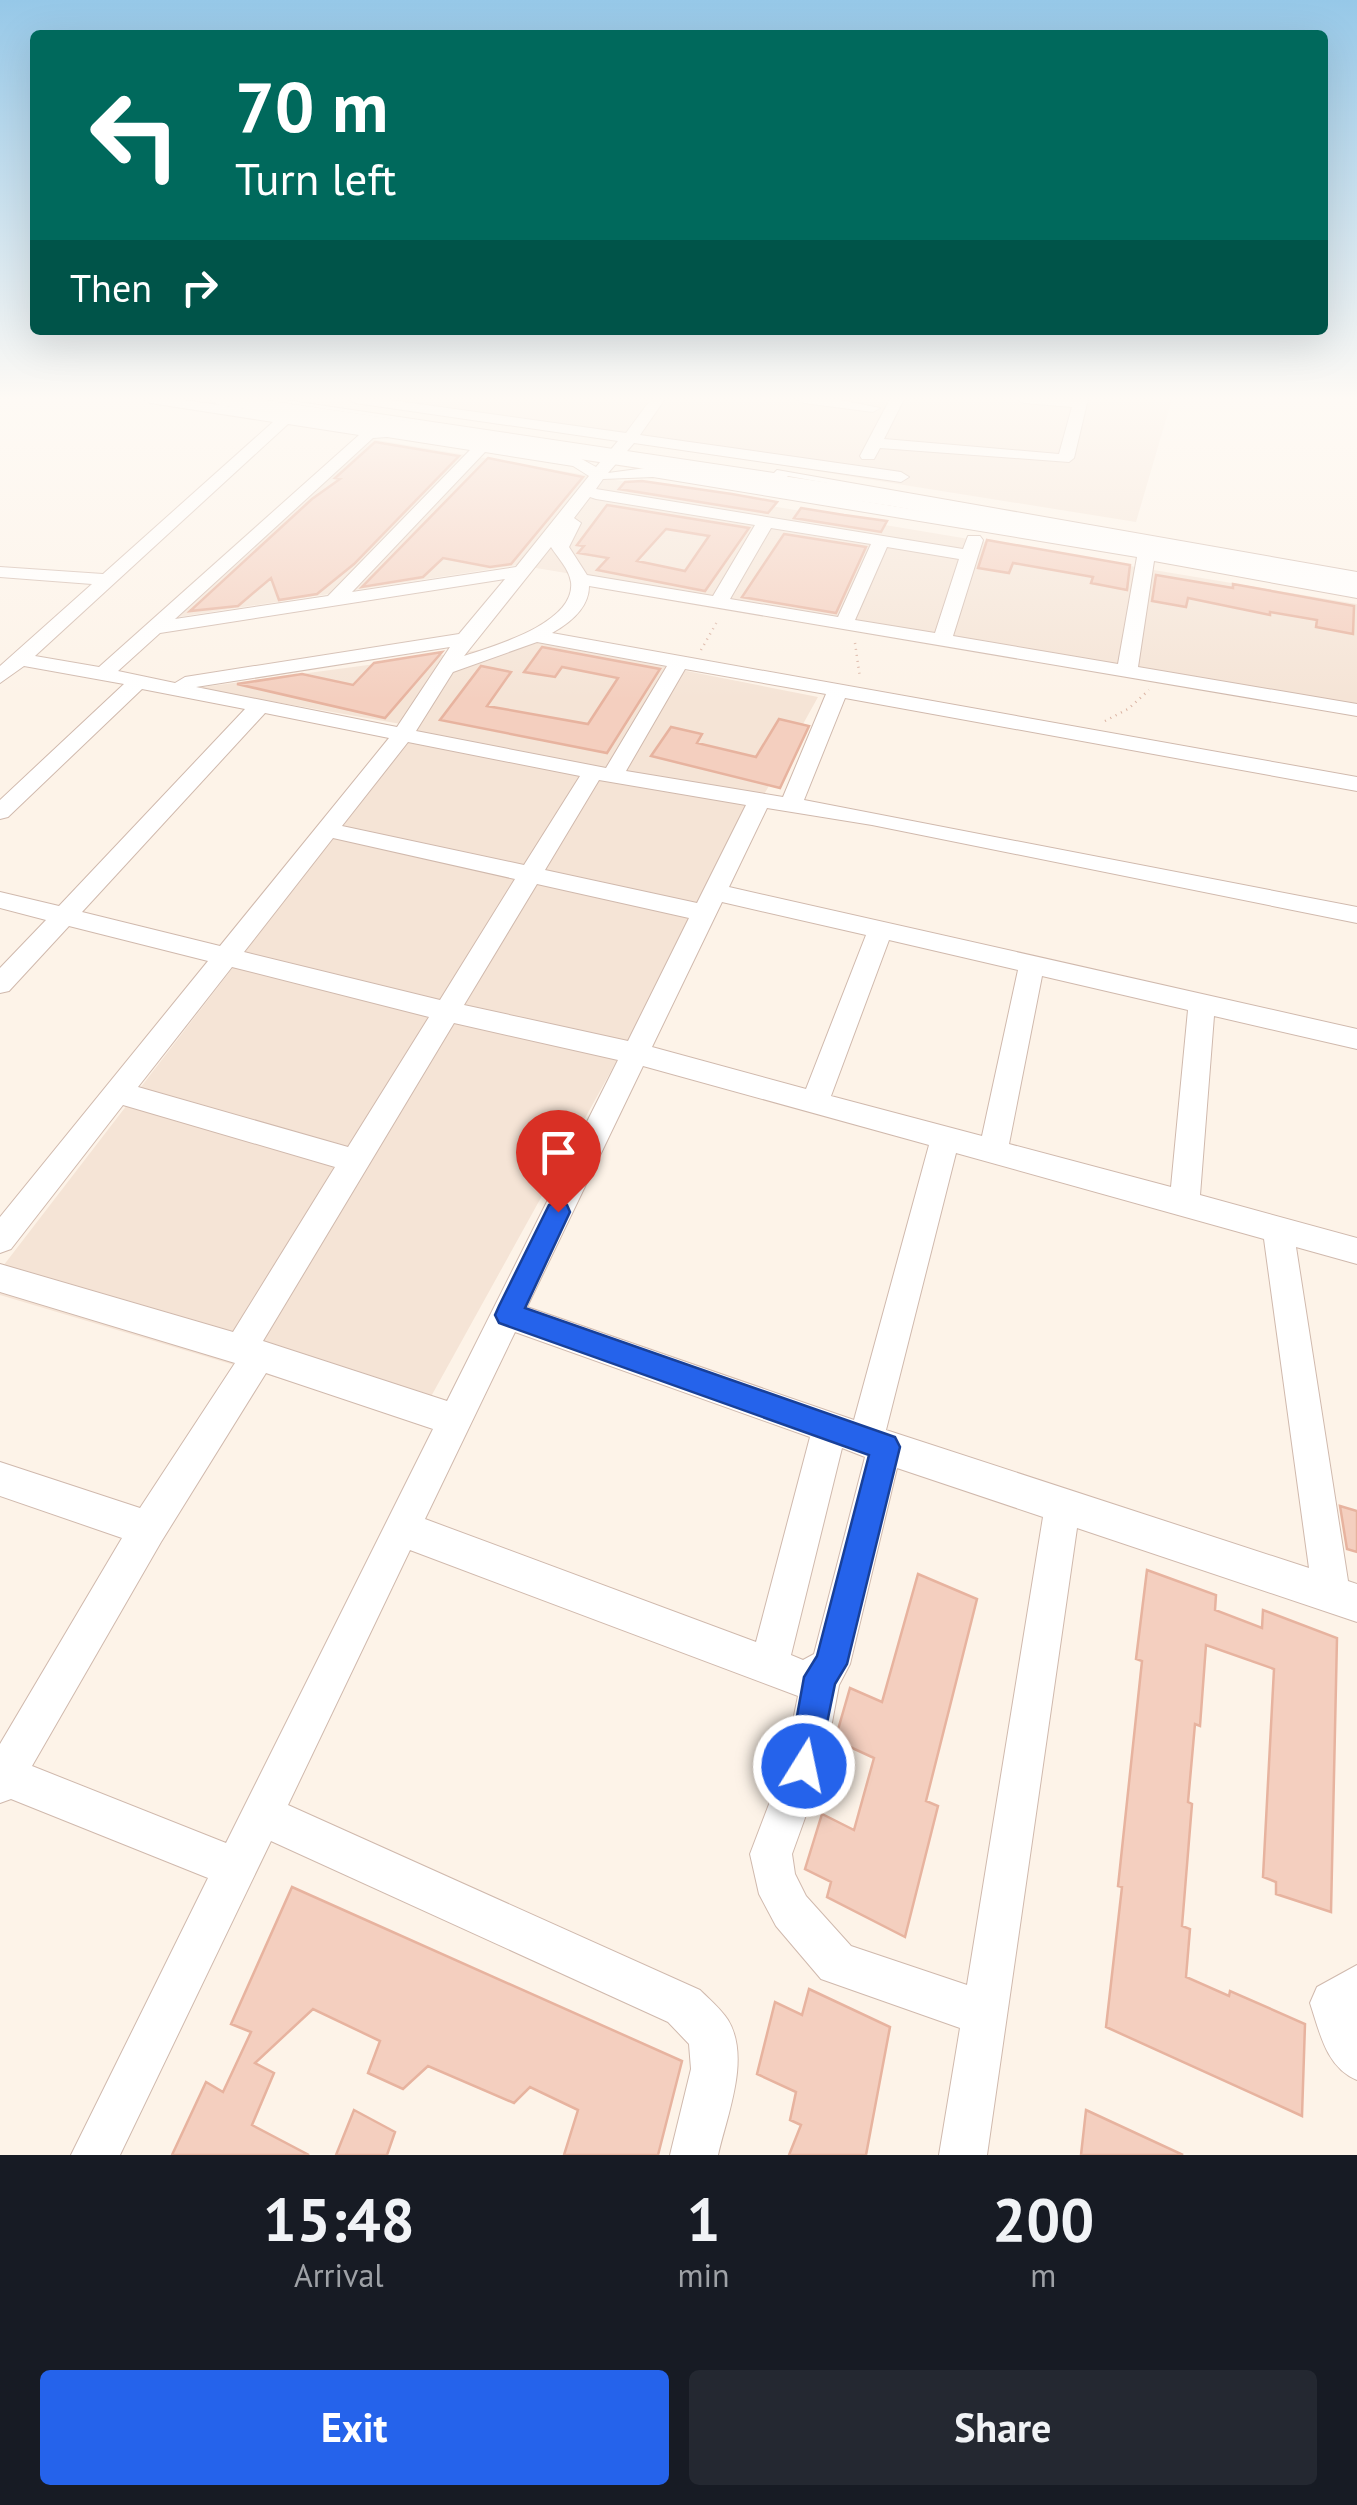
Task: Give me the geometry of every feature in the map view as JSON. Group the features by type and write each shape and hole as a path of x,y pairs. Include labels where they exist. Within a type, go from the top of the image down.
{"main road":[{"path":"865,500 1294,577 1357,579"},
{"path":"1015,500 1357,566"}],"street":[{"path":"0,677 196,500"},
{"path":"105,672 295,500"},
{"path":"334,600 431,500"},
{"path":"0,1240 404,733 466,640 519,572 582,500"},
{"path":"589,500 561,540 567,562 580,579 1357,710"},
{"path":"713,500 765,523 970,555"},
{"path":"944,639 970,555 972,518 1146,554 1294,577 1357,594"},
{"path":"723,602 765,523"},
{"path":"849,623 881,541"},
{"path":"1127,672 1146,554"},
{"path":"0,572 108,580"},
{"path":"152,628 519,572"},
{"path":"447,668 536,636 555,625 574,606 580,579"},
{"path":"536,636 1357,784"},
{"path":"164,687 466,640"},
{"path":"20,659 90,673 105,672 138,682 602,774 872,818 1357,916"},
{"path":"238,1869 1,1777 148,1530 356,1161 445,1012 530,874 687,663"},
{"path":"0,812 138,682"},
{"path":"96,2155 709,902 774,804 838,690"},
{"path":"0,984 260,706"},
{"path":"324,829 530,874 880,930 1357,1039"},
{"path":"0,900 445,1012 634,1053 1357,1251"},
{"path":"815,1102 880,930"},
{"path":"993,1150 1032,964"},
{"path":"1185,1202 1202,1004"},
{"path":"115,1092 356,1161"},
{"path":"946,1137 876,1443 831,1664 820,1677 804,1766 771,1854 774,1879 790,1911 838,1962 985,2014"},
{"path":"508,1315 1344,1599 1278,1228"},
{"path":"0,1278 250,1352 455,1420"},
{"path":"769,1666 830,1427"},
{"path":"0,1479 148,1530"},
{"path":"963,2155 1064,1505"},
{"path":"405,1530 769,1666 803,1678 820,1677"},
{"path":"264,1816 684,2006 711,2034 714,2068 694,2155"},
{"path":"1357,1987 1333,2003 1344,2038 1357,2057"}],"lane":[{"path":"924,500 1357,579"}],"path":[{"path":"687,663 723,602"},
{"path":"849,623 862,694"},
{"path":"1086,735 1140,701 1155,676"}],"shaded area":[{"path":"298,500 733,500 1357,604 1357,705 518,565 152,621"},
{"path":"996,500 1143,500 1136,522"},
{"path":"539,642 818,697 418,1420 0,1295 0,1270 418,727 196,688"}],"building":[{"path":"311,500 417,500 354,564 317,594 279,600 271,578 238,606 190,611"},
{"path":"447,500 564,500 511,564 490,567 443,558 423,577 362,587"},
{"path":"685,500 777,502 768,513"},
{"path":"607,505 749,528 705,591 597,570 608,558 578,553 584,546 577,545","holes":["666,529 709,536 685,571 637,561"]},
{"path":"801,508 887,521 881,532 794,518"},
{"path":"784,534 866,547 836,613 742,597"},
{"path":"987,540 1130,565 1127,590 1091,583 1093,577 1013,563 1009,573 978,568"},
{"path":"1156,575 1233,588 1233,584 1354,606 1353,634 1316,627 1317,620 1188,598 1186,607 1152,601"},
{"path":"542,647 660,669 607,753 440,720 481,666 511,672 487,706 588,724 618,678 562,667 555,677 524,672"},
{"path":"442,652 385,718 237,684 302,674 353,685 374,663"},
{"path":"779,719 809,726 780,788 651,756 671,727 702,734 697,743 756,757"},
{"path":"1340,1506 1357,1511 1357,1552 1347,1549"},
{"path":"1147,1570 1216,1595 1215,1610 1262,1628 1263,1610 1337,1638 1331,1912 1276,1894 1276,1882 1263,1877 1274,1669 1206,1645 1200,1726 1195,1724 1188,1802 1192,1804 1182,1926 1190,1929 1186,1977 1229,1996 1230,1991 1305,2024 1302,2116 1106,2027 1122,1887 1118,1886 1142,1661 1136,1659"},
{"path":"918,1574 977,1599 926,1801 938,1806 905,1937 827,1897 831,1882 805,1869 822,1814 854,1830 874,1758 835,1740 850,1688 882,1702"},
{"path":"292,1887 682,2061 658,2155 564,2155 578,2110 530,2087 514,2103 428,2066 403,2089 368,2073 380,2041 313,2009 255,2063 274,2073 252,2125 309,2155 172,2155 206,2082 223,2092 251,2032 231,2024"},
{"path":"809,1989 890,2027 866,2155 789,2155 801,2125 790,2120 796,2092 757,2074 775,2002 802,2015"},
{"path":"354,2110 395,2132 387,2155 336,2155"},
{"path":"1086,2110 1183,2155 1081,2155"}],"route":[{"path":"558,1212 508,1315 885,1447 831,1664 820,1677 804,1766"}]}
